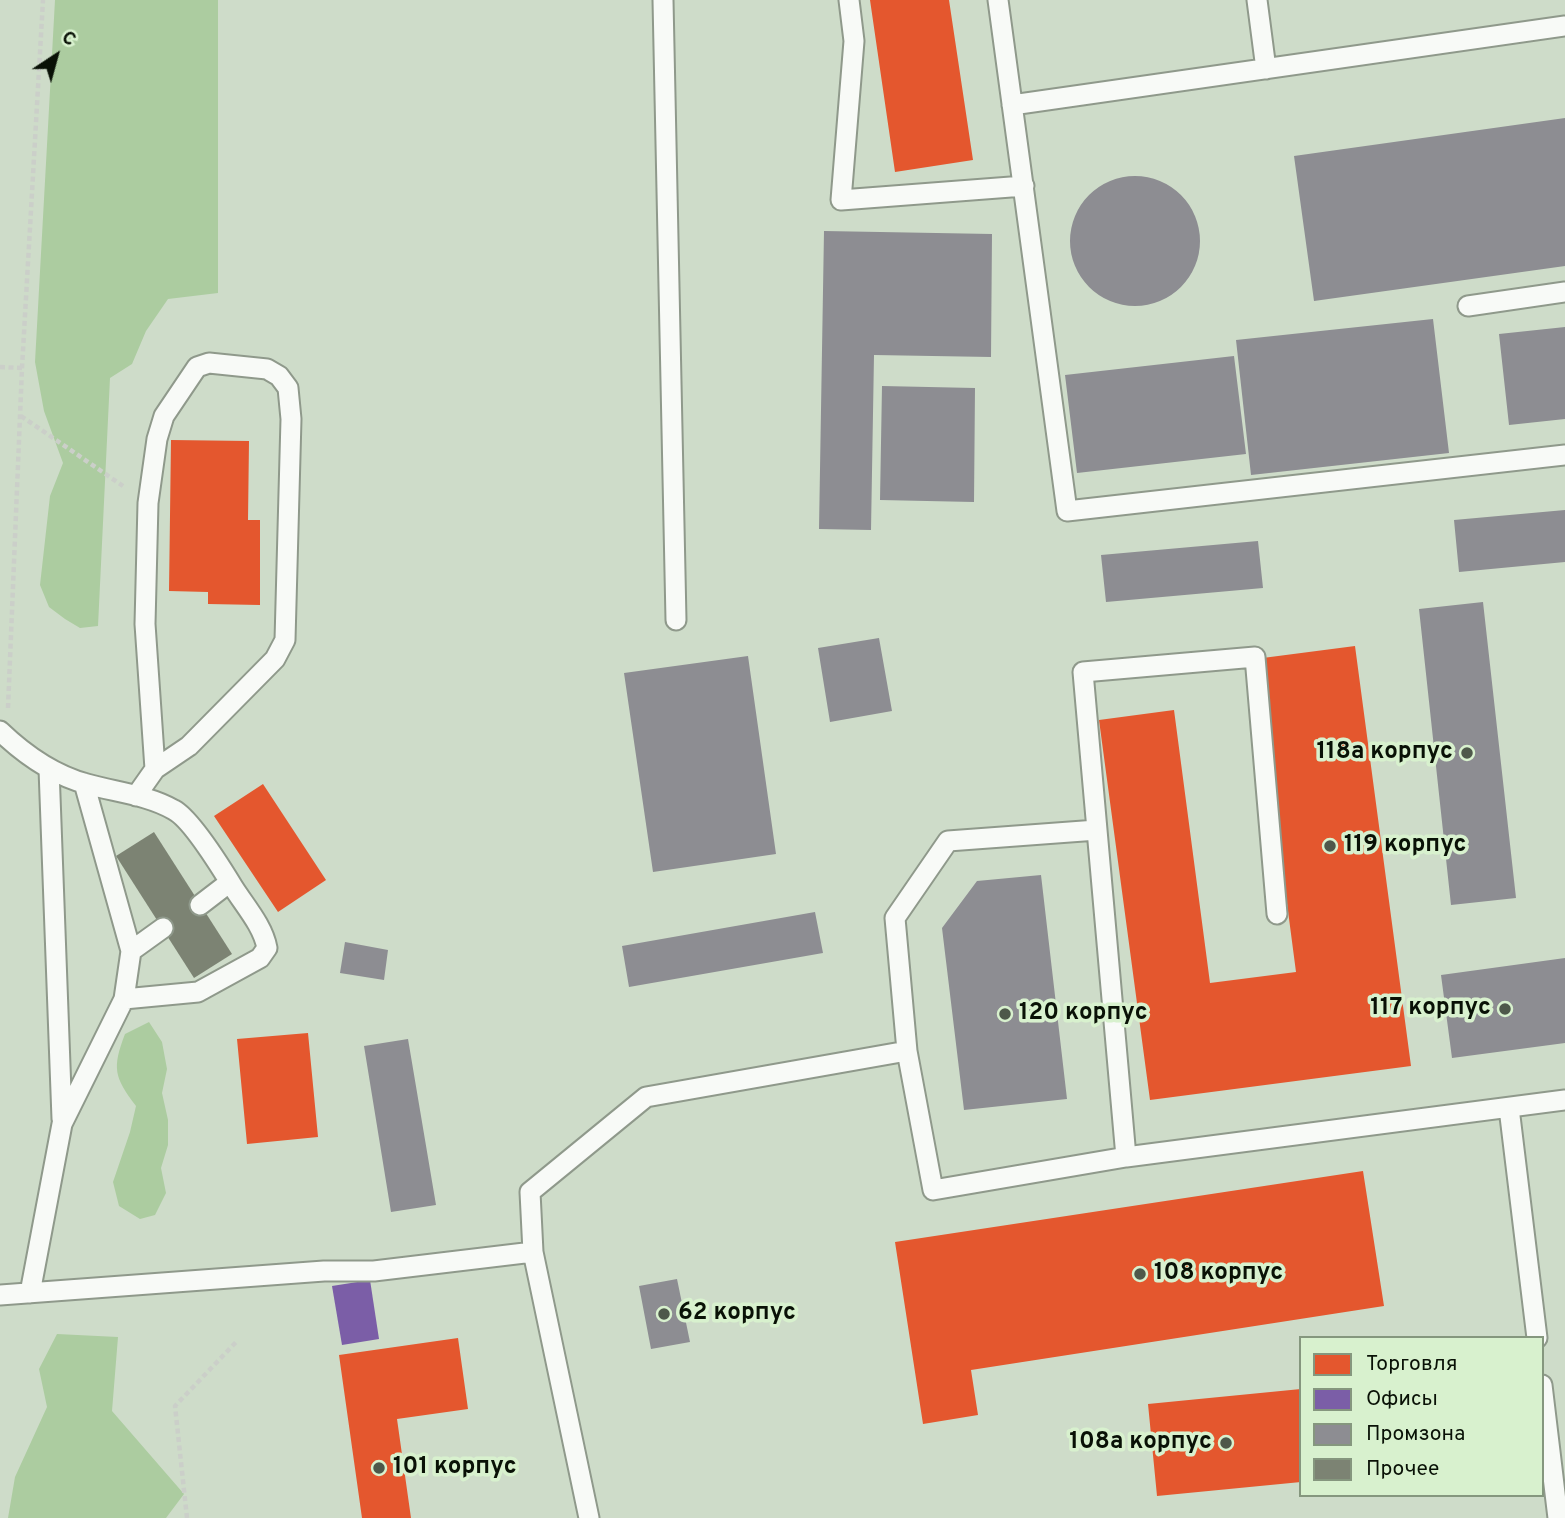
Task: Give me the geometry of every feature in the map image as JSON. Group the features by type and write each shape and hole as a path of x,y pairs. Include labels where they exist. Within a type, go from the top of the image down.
{"lane":[{"path":"663,0 676,620"},
{"path":"849,0 854,41 842,200 1024,186"},
{"path":"998,0 1068,511 1565,455"},
{"path":"1257,0 1266,69"},
{"path":"1012,105 1565,26"},
{"path":"1468,306 1565,292"},
{"path":"136,796 155,769 189,746 275,659 285,640 290,419 288,388 279,376 267,369 209,363 197,368 164,416 156,439 148,503 145,624 155,769"},
{"path":"1126,1157 1083,672 1255,657 1277,914"},
{"path":"3,734 50,769 84,783 136,796 177,811 188,822 265,936 267,948 260,958 198,992 124,999"},
{"path":"30,1293 62,1124 50,769"},
{"path":"62,1124 124,999 131,951 84,783"},
{"path":"1097,830 948,841 895,918 907,1051 933,1190 1126,1157 1565,1100"},
{"path":"200,905 230,882"},
{"path":"131,951 163,928"},
{"path":"589,1518 533,1252 530,1192 646,1097 907,1051"},
{"path":"1509,1108 1536,1336"},
{"path":"0,1295 324,1271 374,1271 533,1252"},
{"path":"1544,1402 1558,1518"}],"path":[{"path":"3,734 43,0"},
{"path":"0,368 22,368"},
{"path":"20,416 148,503"},
{"path":"187,1518 175,1406 238,1340"}],"green space":[{"path":"55,0 218,0 218,293 168,299 146,331 132,364 110,378 98,626 80,628 49,607 40,585 50,496 63,463 44,411 35,362"},
{"path":"149,1022 162,1042 167,1069 162,1093 168,1120 168,1145 161,1168 166,1193 155,1215 140,1219 119,1206 113,1182 136,1106 119,1079 117,1064 125,1034"},
{"path":"57,1334 118,1337 112,1411 184,1494 166,1518 8,1518 15,1477 47,1407 39,1369"}],"building: Торговля":[{"path":"870,0 949,0 973,160 895,172"},
{"path":"171,440 249,441 248,520 260,520 260,605 208,604 208,592 169,591"},
{"name":"119 корпус","path":"1355,646 1411,1066 1150,1100 1099,720 1174,710 1210,983 1296,972 1255,659"},
{"path":"263,784 326,880 278,912 214,816"},
{"path":"308,1033 318,1137 247,1144 237,1039"},
{"name":"108 корпус","path":"1363,1171 1384,1306 971,1370 978,1415 923,1424 895,1242"},
{"name":"101 корпус","path":"458,1338 468,1409 397,1419 411,1518 362,1518 339,1355"},
{"name":"108а корпус","path":"1299,1389 1299,1482 1157,1496 1148,1404"}],"building: Офисы":[{"path":"370,1280 379,1339 342,1345 332,1286"}],"building: Промзона":[{"path":"1565,118 1565,266 1314,301 1294,156"},
{"path":"1135,176 1160,181 1181,195 1195,216 1200,241 1195,266 1181,287 1160,301 1135,306 1110,301 1089,287 1075,266 1070,241 1075,216 1089,195 1110,181"},
{"path":"824,231 992,234 991,357 874,355 871,530 819,529"},
{"path":"1433,319 1449,453 1251,475 1236,340"},
{"path":"1565,327 1565,419 1509,425 1499,334"},
{"path":"1234,356 1246,454 1077,473 1065,375"},
{"path":"882,386 975,388 974,502 880,500"},
{"path":"1565,510 1565,562 1459,572 1454,520"},
{"path":"1258,541 1263,588 1106,602 1101,555"},
{"name":"118а корпус","path":"1483,602 1516,898 1451,905 1419,609"},
{"path":"879,638 892,711 830,722 818,648"},
{"path":"748,656 776,854 653,872 624,673"},
{"name":"120 корпус","path":"1041,875 1067,1099 964,1110 942,928 977,881"},
{"path":"815,912 823,953 629,987 622,946"},
{"path":"345,942 388,950 384,980 340,973"},
{"name":"117 корпус","path":"1565,958 1565,1043 1452,1058 1441,975"},
{"path":"408,1039 436,1205 391,1212 364,1046"},
{"name":"62 корпус","path":"677,1279 690,1342 651,1349 639,1286"}],"building: Прочее":[{"path":"154,832 232,954 194,978 116,856"}],"place":[{"name":"118а корпус","path":"1467,753"},
{"name":"119 корпус","path":"1330,846"},
{"name":"117 корпус","path":"1505,1009"},
{"name":"120 корпус","path":"1005,1014"},
{"name":"108 корпус","path":"1140,1274"},
{"name":"62 корпус","path":"664,1314"},
{"name":"108а корпус","path":"1226,1443"},
{"name":"101 корпус","path":"379,1468"}]}
